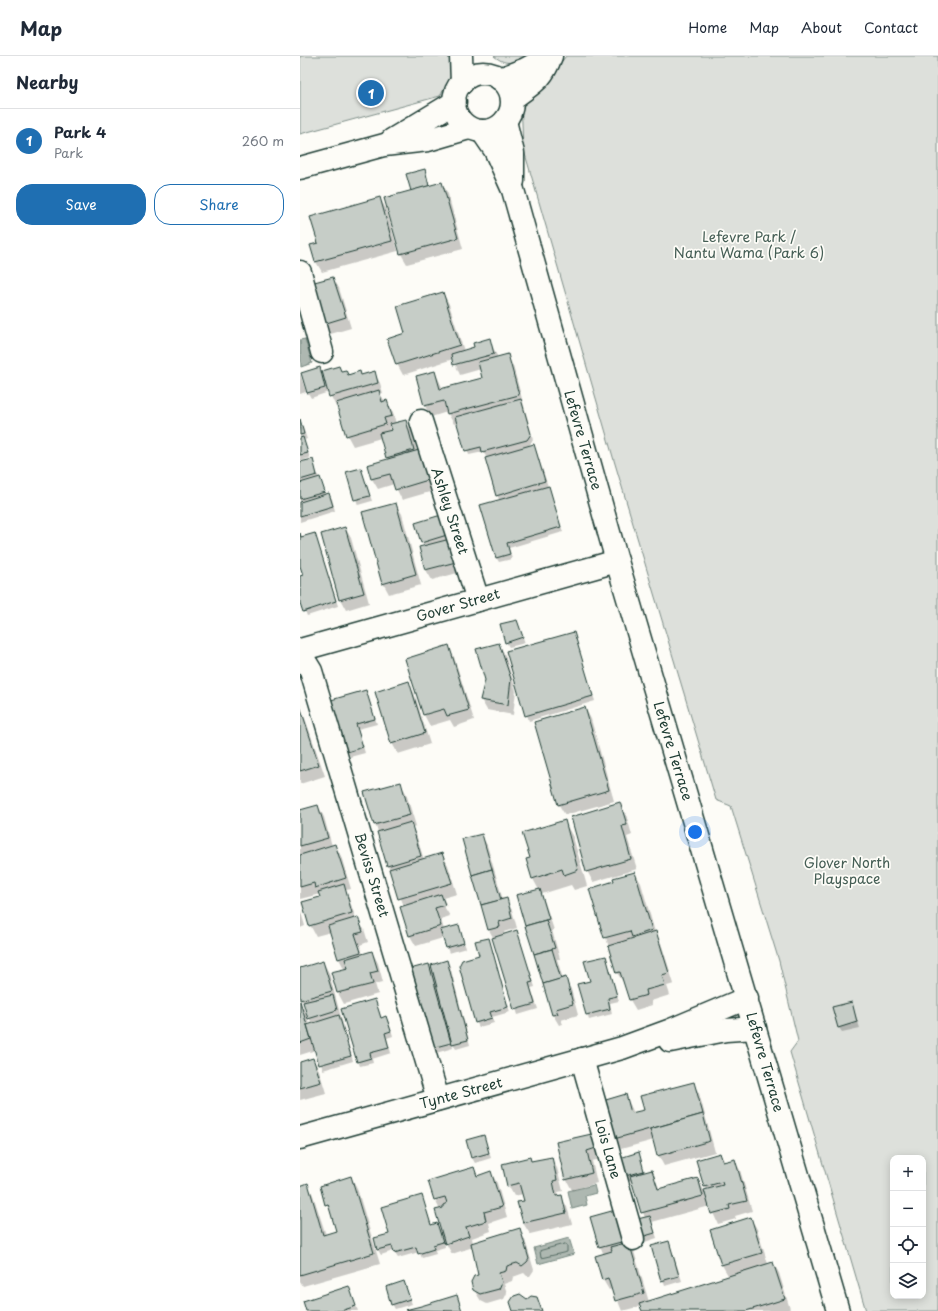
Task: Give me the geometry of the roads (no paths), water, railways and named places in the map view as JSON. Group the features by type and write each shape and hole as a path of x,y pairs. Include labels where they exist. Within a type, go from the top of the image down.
{"street":[{"path":"461,56 458,92 458,117 476,129"},
{"path":"384,145 458,92 473,75 490,70 526,69 551,56"},
{"path":"512,99 531,86 545,71 551,56"},
{"path":"300,168 384,145 428,140 476,129 495,129 505,121 511,111 512,99 508,88 490,70"},
{"name":"Lefevre Terrace","path":"505,121 513,153 513,190"},
{"name":"Lefevre Terrace","path":"476,129 495,150 513,190 617,561 838,1311"},
{"path":"300,272 322,352"},
{"name":"Ashley Street","path":"421,421 478,600"},
{"name":"Gover Street","path":"300,650 617,561"},
{"name":"Beviss Street","path":"300,653 311,671 438,1100"},
{"name":"Tynte Street","path":"300,1138 622,1048 671,1030 747,998"},
{"name":"Tynte Street","path":"622,1048 726,1030 755,1028"},
{"name":"Lois Lane","path":"582,1059 633,1239"}],"water":[{"path":"305,339 312,363 301,367 300,340"},
{"path":"594,1185 596,1193 585,1196 587,1205 572,1209 568,1191"},
{"path":"569,1238 574,1254 538,1264 534,1248"}],"place":[{"name":"Park 4","path":"371,93"}],"park label":[{"name":"Lefevre Park / Nantu Wama (Park 6)","path":"749,246"},
{"name":"Glover North Playspace","path":"847,872"}]}
